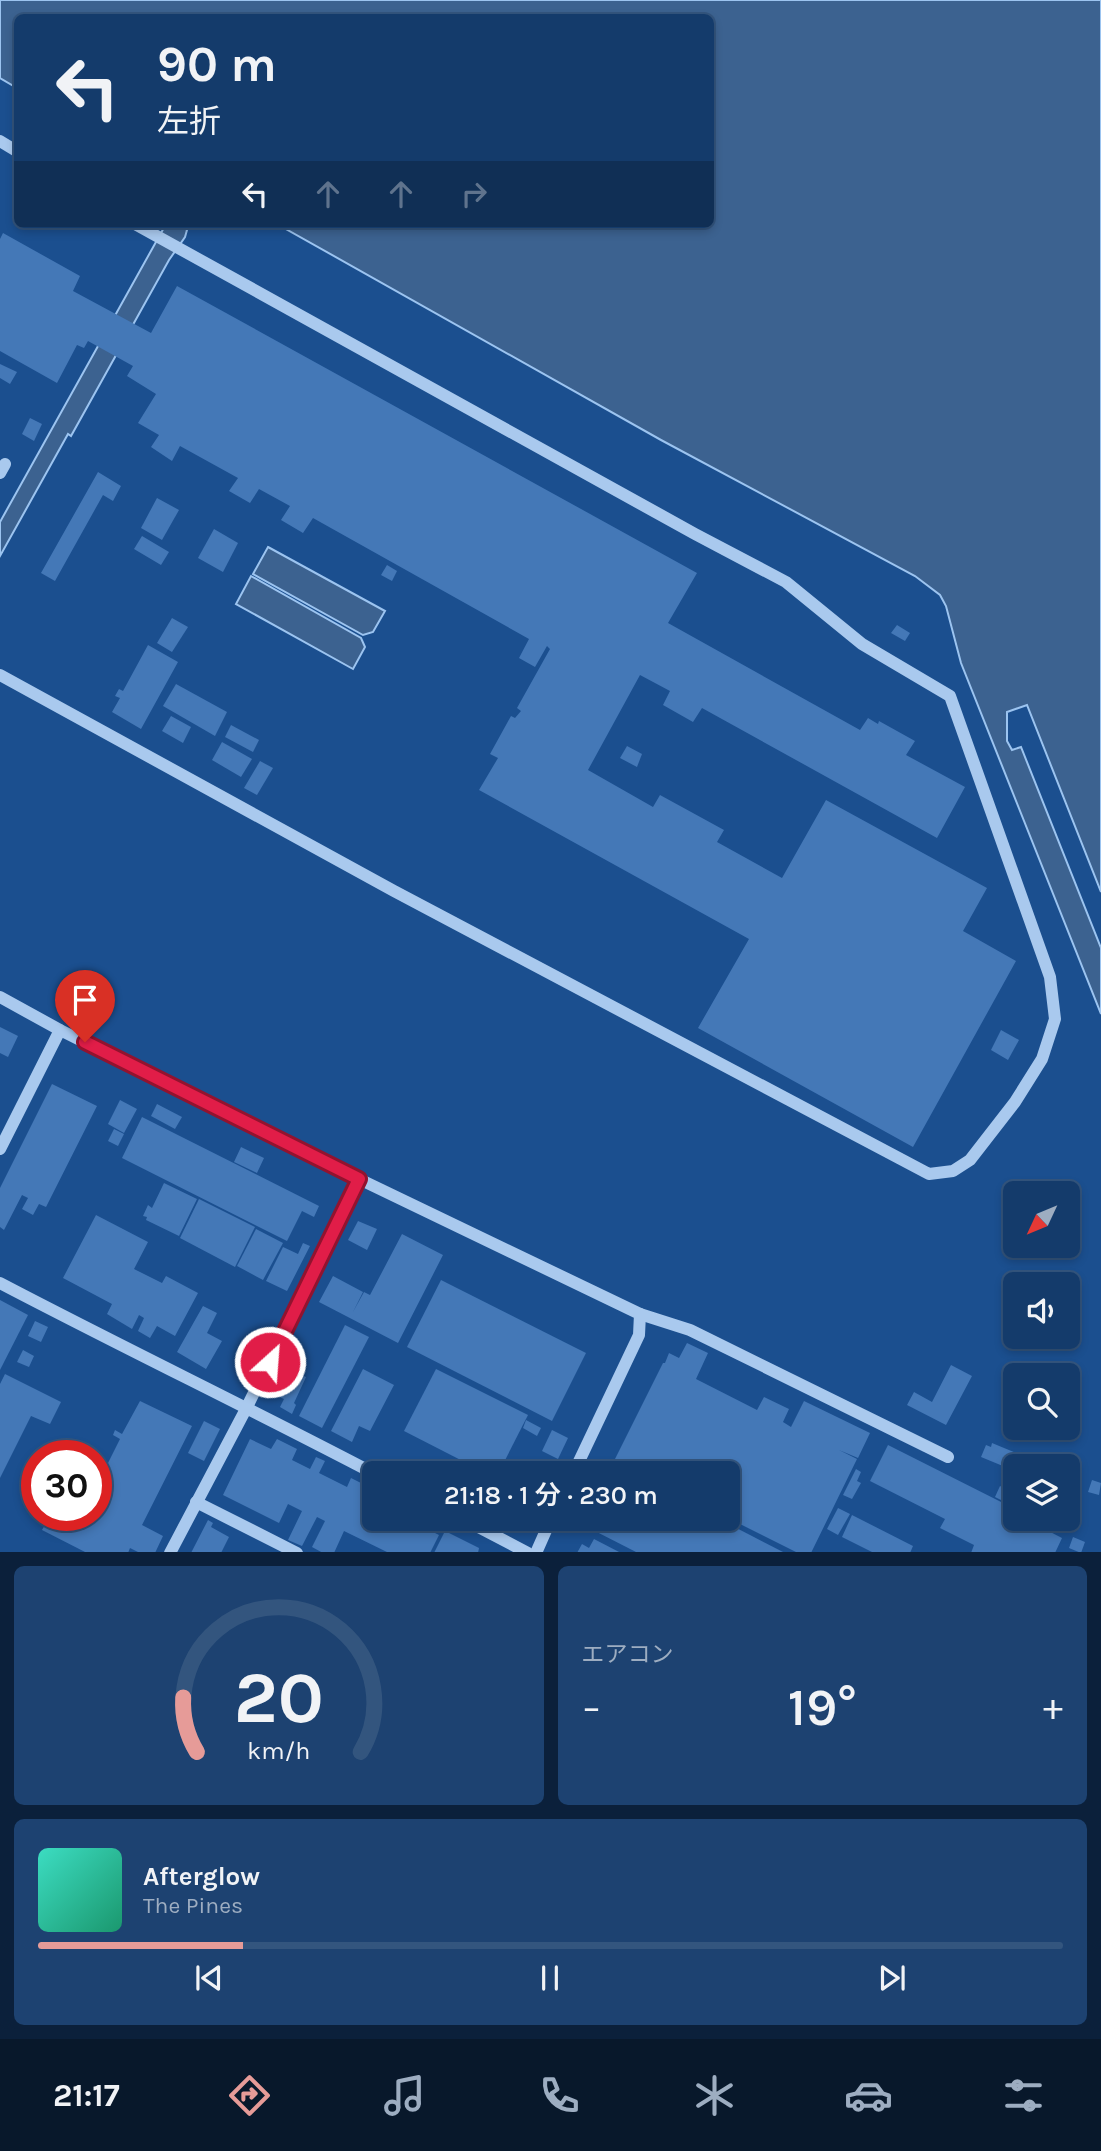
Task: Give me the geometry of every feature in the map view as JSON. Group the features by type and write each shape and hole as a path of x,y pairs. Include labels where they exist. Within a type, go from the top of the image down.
{"street":[{"path":"0,675 382,884 929,1174 953,1171 970,1160 1015,1102 1042,1059 1055,1019 1050,977 950,696 862,644 786,582 142,228"},
{"path":"0,997 359,1179 640,1314 690,1330 948,1457"},
{"path":"0,1149 61,1030"},
{"path":"170,1552 247,1407 359,1179"},
{"path":"0,1283 362,1467"},
{"path":"579,1461 639,1335 640,1314"},
{"path":"196,1502 297,1552"},
{"path":"487,1531 528,1552"},
{"path":"536,1552 546,1531"}],"water":[{"path":"0,0 1101,0 1101,892 1027,705 1007,712 1007,741 1012,750 1021,747 1101,948 1101,1014 961,663 946,606 940,595 915,576 661,440 284,228 714,228 714,14 14,14 14,86 0,78"},
{"path":"164,228 184,228 187,230 185,237 169,260 71,436 68,434 0,556 0,522"},
{"path":"268,547 385,611 373,632 363,635 253,574"},
{"path":"251,576 361,638 365,647 353,669 236,604"}],"building":[{"path":"3,233 80,276 73,291 151,333 177,286 697,573 668,623 860,730 868,718 878,724 879,721 915,741 906,755 965,787 937,838 702,708 693,722 663,705 670,691 640,675 588,770 653,807 660,795 724,830 717,842 782,878 826,800 987,888 963,931 1016,961 913,1147 698,1028 749,939 479,790 498,758 490,754 511,716 515,718 521,711 517,708 550,649 547,646 535,667 519,658 529,639 313,518 303,533 281,520 290,506 259,489 250,503 229,491 238,478 180,446 172,461 151,447 159,435 138,423 156,394 127,376 133,366 88,341 84,348 77,345 57,383 0,351 0,239"},
{"path":"0,364 17,372 10,384 0,378"},
{"path":"30,418 42,424 34,441 22,434"},
{"path":"98,472 121,486 113,501 103,495 55,581 41,573"},
{"path":"157,498 179,510 162,540 141,528"},
{"path":"214,529 238,543 223,572 198,558"},
{"path":"142,536 169,552 161,565 134,549"},
{"path":"387,565 397,571 392,581 381,575"},
{"path":"172,618 188,627 172,652 157,643"},
{"path":"897,625 910,633 905,641 891,633"},
{"path":"148,645 178,662 141,729 112,712 120,698 115,696 119,689 123,691"},
{"path":"176,684 227,712 215,736 163,706"},
{"path":"171,716 191,727 183,743 162,731"},
{"path":"231,725 259,740 253,752 225,737"},
{"path":"222,742 252,759 241,777 212,760"},
{"path":"627,746 642,754 637,767 620,758"},
{"path":"260,761 273,768 257,795 244,788"},
{"path":"0,1027 18,1036 8,1057 0,1053"},
{"path":"1001,1030 1019,1040 1008,1060 991,1050"},
{"path":"52,1084 97,1106 46,1207 39,1204 33,1215 22,1209 28,1198 22,1195 4,1230 0,1227 0,1188"},
{"path":"120,1100 137,1109 124,1133 108,1124"},
{"path":"157,1104 182,1117 175,1129 151,1116"},
{"path":"142,1117 319,1206 314,1217 302,1211 287,1241 122,1158"},
{"path":"114,1129 124,1134 118,1146 108,1141"},
{"path":"241,1147 264,1158 257,1173 234,1162"},
{"path":"164,1183 197,1199 179,1236 143,1216 148,1205 152,1208"},
{"path":"199,1199 255,1227 235,1267 180,1238"},
{"path":"96,1215 148,1242 134,1269 162,1283 166,1276 198,1293 175,1336 157,1326 150,1338 138,1331 144,1318 139,1315 132,1329 107,1314 112,1304 63,1278"},
{"path":"358,1221 377,1229 367,1250 348,1240"},
{"path":"256,1229 283,1243 263,1280 237,1266"},
{"path":"402,1234 443,1255 398,1343 319,1302 333,1276 363,1292 353,1312 364,1292 370,1295"},
{"path":"303,1243 310,1246 287,1291 266,1281 283,1247 298,1254"},
{"path":"441,1280 586,1353 552,1421 407,1347"},
{"path":"0,1300 28,1315 0,1370"},
{"path":"203,1306 217,1313 207,1333 222,1341 206,1369 177,1352"},
{"path":"35,1321 48,1327 41,1342 28,1336"},
{"path":"345,1325 369,1337 322,1428 299,1416"},
{"path":"687,1343 708,1353 696,1379 757,1410 764,1397 789,1409 783,1422 791,1427 804,1401 870,1433 858,1458 839,1450 857,1459 811,1552 796,1552 740,1524 740,1461 614,1461 669,1353 679,1358"},
{"path":"23,1350 34,1356 29,1367 17,1362"},
{"path":"951,1365 972,1376 946,1425 907,1405 914,1392 932,1402"},
{"path":"287,1369 306,1377 292,1414 280,1407 284,1399 275,1395"},
{"path":"363,1369 394,1385 370,1431 359,1426 352,1442 331,1431"},
{"path":"436,1369 528,1415 505,1461 463,1461 404,1431"},
{"path":"5,1374 61,1402 50,1424 31,1416 0,1478 0,1384"},
{"path":"140,1401 192,1426 142,1525 163,1536 155,1552 138,1552 130,1548 128,1552 85,1552 44,1531 112,1531 112,1455 120,1439 113,1435 115,1430 122,1434"},
{"path":"526,1420 541,1428 537,1436 523,1428"},
{"path":"204,1421 220,1429 204,1461 188,1453"},
{"path":"552,1430 568,1438 558,1459 542,1451"},
{"path":"250,1439 271,1449 277,1439 297,1449 292,1460 310,1469 316,1457 325,1461 319,1473 347,1487 351,1478 362,1484 362,1531 431,1531 439,1535 430,1552 387,1552 344,1531 334,1552 321,1552 312,1547 325,1521 317,1517 302,1546 288,1540 302,1511 288,1504 279,1523 223,1495"},
{"path":"992,1443 1019,1454 1003,1454 1003,1466 981,1457 986,1445 991,1447"},
{"path":"888,1445 1003,1503 1003,1531 1048,1531 1062,1538 1055,1552 971,1552 974,1545 940,1528 945,1519 870,1481"},
{"path":"856,1469 861,1472 857,1481 861,1483 852,1499 843,1495"},
{"path":"1092,1480 1101,1483 1099,1495 1088,1492"},
{"path":"1000,1486 1003,1488 1003,1501 995,1497"},
{"path":"838,1508 850,1514 838,1535 827,1529"},
{"path":"852,1515 913,1546 910,1552 872,1552 842,1537"},
{"path":"208,1520 213,1523 211,1527 229,1537 222,1552 192,1552"},
{"path":"740,1530 783,1552 636,1552 595,1531"},
{"path":"445,1531 479,1548 478,1552 434,1552"},
{"path":"1073,1537 1085,1542 1081,1552 1069,1548"},
{"path":"594,1539 619,1552 578,1552 582,1544 589,1548"}],"route":[{"path":"85,1042 359,1179 270,1362"}]}
